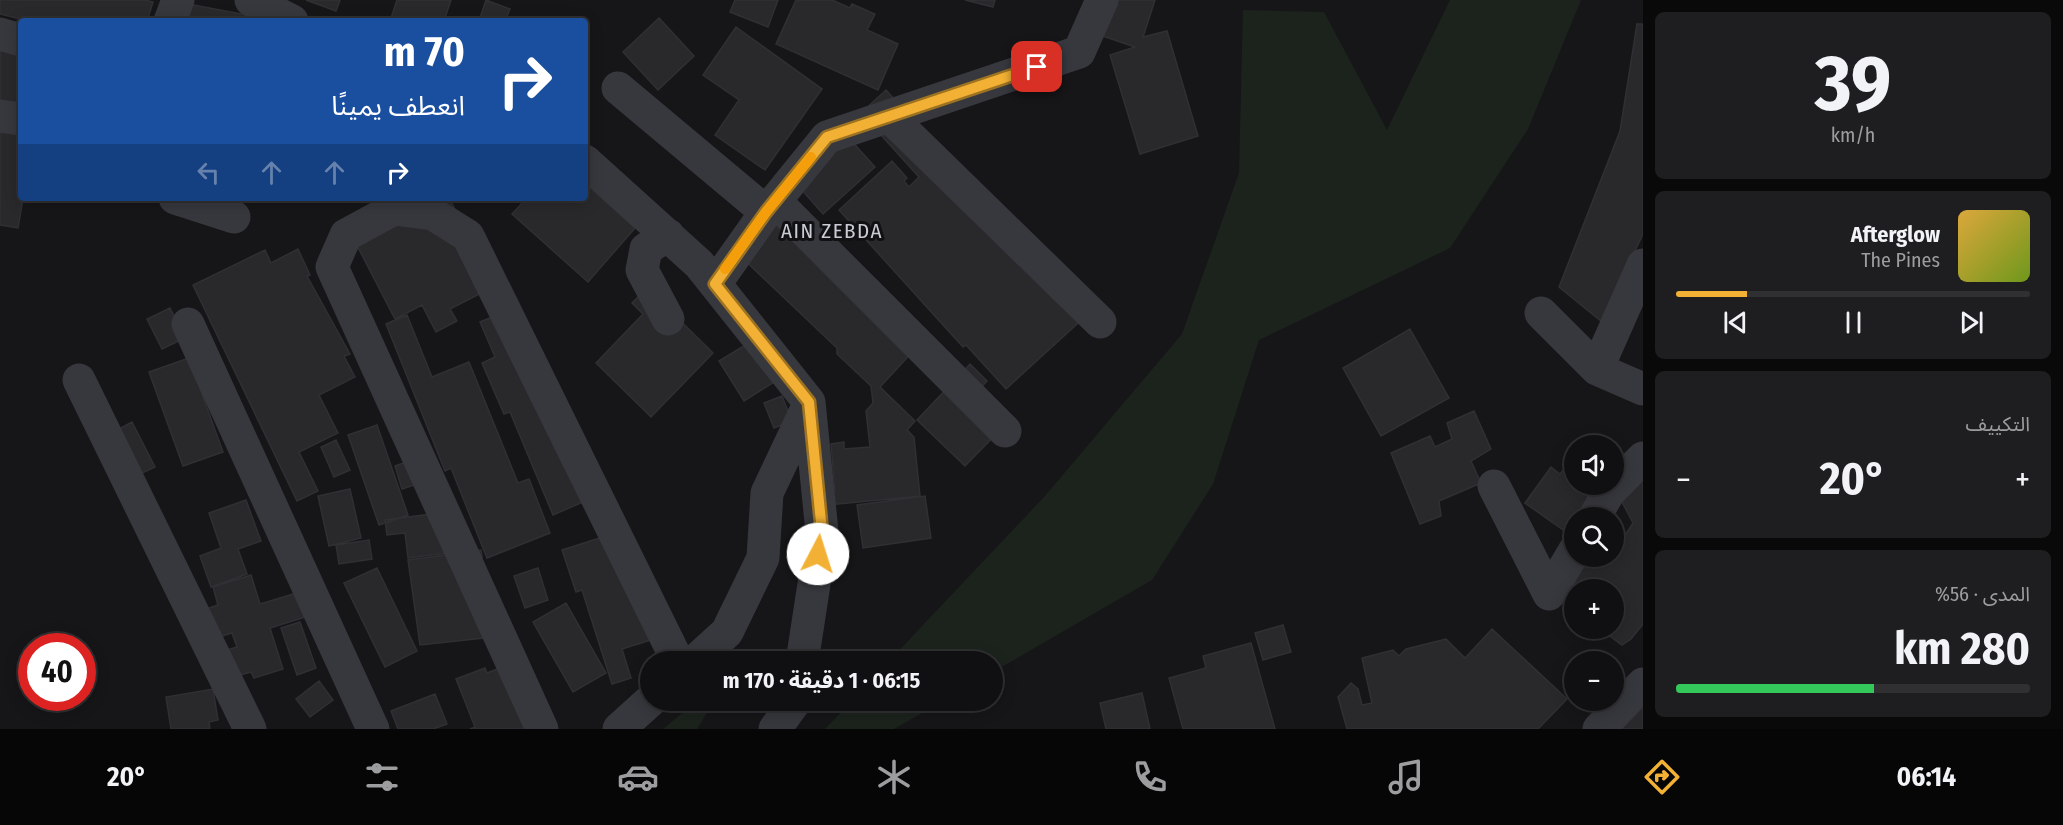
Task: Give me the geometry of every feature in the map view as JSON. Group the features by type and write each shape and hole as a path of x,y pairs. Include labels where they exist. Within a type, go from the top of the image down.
{"street":[{"path":"171,18 178,0"},
{"path":"251,0 286,18"},
{"path":"715,284 770,206 827,137 1079,52 1102,0"},
{"path":"0,34 18,39"},
{"path":"618,88 770,206 1005,430"},
{"path":"0,116 18,119"},
{"path":"890,116 1100,322"},
{"path":"588,164 699,264 809,402 822,532 804,651"},
{"path":"184,201 234,217"},
{"path":"542,729 332,267 346,235 394,209 433,214 468,236 673,651"},
{"path":"668,235 645,249 642,270 668,319"},
{"path":"1596,369 1643,265"},
{"path":"1541,313 1596,369 1643,389"},
{"path":"189,324 373,729"},
{"path":"79,380 250,729"},
{"path":"706,651 726,632 763,558 767,493 809,402"},
{"path":"1600,507 1609,492 1643,458"},
{"path":"1494,486 1549,594 1565,567"},
{"path":"1599,729 1643,684"},
{"path":"619,729 640,710"},
{"path":"775,729 788,711"}],"shaded area":[{"path":"1450,0 1581,0 1528,129 1450,248 1259,340 1213,484 1152,580 1003,666 1003,651 898,651 1045,496 1182,334 1239,173 1243,10 1324,12 1387,130"},
{"path":"685,711 708,711 697,729 663,729"},
{"path":"842,711 926,711 894,729 825,729"}],"building":[{"path":"0,0 145,0 153,2 148,18 18,18 0,14"},
{"path":"306,0 340,0 336,11"},
{"path":"397,0 451,0 445,18 391,18"},
{"path":"486,0 510,9 506,18 480,18"},
{"path":"735,0 778,0 768,27 730,12"},
{"path":"796,0 832,0 850,8 852,4 875,14 867,30 898,44 878,90 776,44"},
{"path":"965,0 995,0 993,7"},
{"path":"1105,0 1155,0 1143,37 1167,31 1198,136 1140,154 1110,55 1135,47 1094,33"},
{"path":"183,3 263,18 180,18"},
{"path":"659,18 694,56 658,90 623,52"},
{"path":"1637,24 1643,24 1643,234 1601,321 1559,287 1620,131"},
{"path":"736,27 822,89 765,170 715,135 739,100 703,75"},
{"path":"0,40 18,44 18,110 0,106"},
{"path":"886,90 1088,314 1006,389 966,345 963,347 839,210 892,161 907,178 904,181 909,187 919,177 861,113"},
{"path":"0,124 18,127 18,201 22,201 18,228 0,225"},
{"path":"837,125 875,167 823,214 786,172"},
{"path":"588,186 635,228 588,282 512,214 524,201 588,201"},
{"path":"432,201 451,201 495,286 450,309 457,321 436,332 422,305 395,319 350,232"},
{"path":"783,204 916,348 880,387 915,421 907,430 914,437 920,496 828,505 826,492 835,491 831,444 844,442 844,449 870,447 866,411 873,403 871,386 837,354 837,348 737,253"},
{"path":"298,249 310,275 307,276 350,354 344,356 355,377 319,395 338,433 299,452 318,491 297,501 193,285 265,250 271,263"},
{"path":"647,288 713,353 651,417 596,363 643,314 632,303"},
{"path":"170,308 185,338 162,349 147,319"},
{"path":"512,309 592,498 553,515 510,412 504,414 482,363 495,357 480,322"},
{"path":"407,315 432,377 469,362 518,483 529,479 550,533 487,558 451,468 445,471 386,324"},
{"path":"1410,329 1449,398 1381,436 1343,368"},
{"path":"755,339 779,379 744,401 719,361"},
{"path":"189,358 223,452 183,466 149,372"},
{"path":"970,364 987,381 975,394 1006,424 965,466 917,420"},
{"path":"782,396 792,421 774,428 764,403"},
{"path":"1474,411 1491,449 1471,461 1481,483 1439,501 1441,516 1420,524 1391,453 1430,436 1435,447 1452,439 1447,423"},
{"path":"132,422 155,467 136,476 113,432"},
{"path":"377,425 408,515 379,525 348,435"},
{"path":"336,440 350,470 334,477 321,447"},
{"path":"412,460 420,483 402,489 395,466"},
{"path":"1551,467 1560,474 1564,469 1564,495 1593,495 1584,507 1564,507 1564,531 1525,503"},
{"path":"1643,476 1643,624 1631,639 1622,645 1614,639 1624,639 1624,579 1566,579 1575,567 1624,567 1624,537 1633,523 1621,500"},
{"path":"350,489 361,538 329,546 318,496"},
{"path":"925,496 931,538 863,548 857,505"},
{"path":"246,500 261,541 238,549 247,574 211,587 200,556 221,548 209,513"},
{"path":"431,514 463,551 408,558 405,533 387,535 385,520"},
{"path":"622,531 657,638 622,649 631,678 612,684 582,590 576,592 562,550"},
{"path":"369,540 372,559 339,564 336,545"},
{"path":"481,550 493,637 420,645 408,560"},
{"path":"377,568 417,651 385,667 344,583"},
{"path":"538,568 548,600 525,608 514,576"},
{"path":"251,575 260,604 310,589 318,613 270,628 283,669 254,678 251,672 233,677 224,651 237,647 232,633 212,639 203,610 218,605 213,587"},
{"path":"566,603 606,673 573,692 533,622"},
{"path":"300,622 316,668 297,675 281,628"},
{"path":"1283,625 1291,652 1263,660 1255,633"},
{"path":"1492,629 1564,696 1564,702 1538,729 1347,729 1338,697 1351,683 1358,689 1362,705 1372,703 1362,658 1393,650 1399,656 1406,649 1446,639 1465,658"},
{"path":"1251,643 1275,729 1183,729 1169,678 1206,668 1203,656"},
{"path":"518,661 544,729 470,729 475,727 456,679 485,668 487,673"},
{"path":"319,681 333,700 310,717 296,699"},
{"path":"213,689 218,720 209,722 210,729 171,729 166,697"},
{"path":"1643,690 1643,729 1615,729"},
{"path":"1142,693 1150,729 1106,729 1100,703"},
{"path":"435,694 447,724 433,729 398,729 391,711"}],"slow traffic":[{"path":"725,269 766,212 811,157"}],"district":[{"name":"AIN ZEBDA","path":"832,231"}],"route":[{"path":"818,554 822,532 809,402 715,284 766,212 827,137 1037,67"}]}
